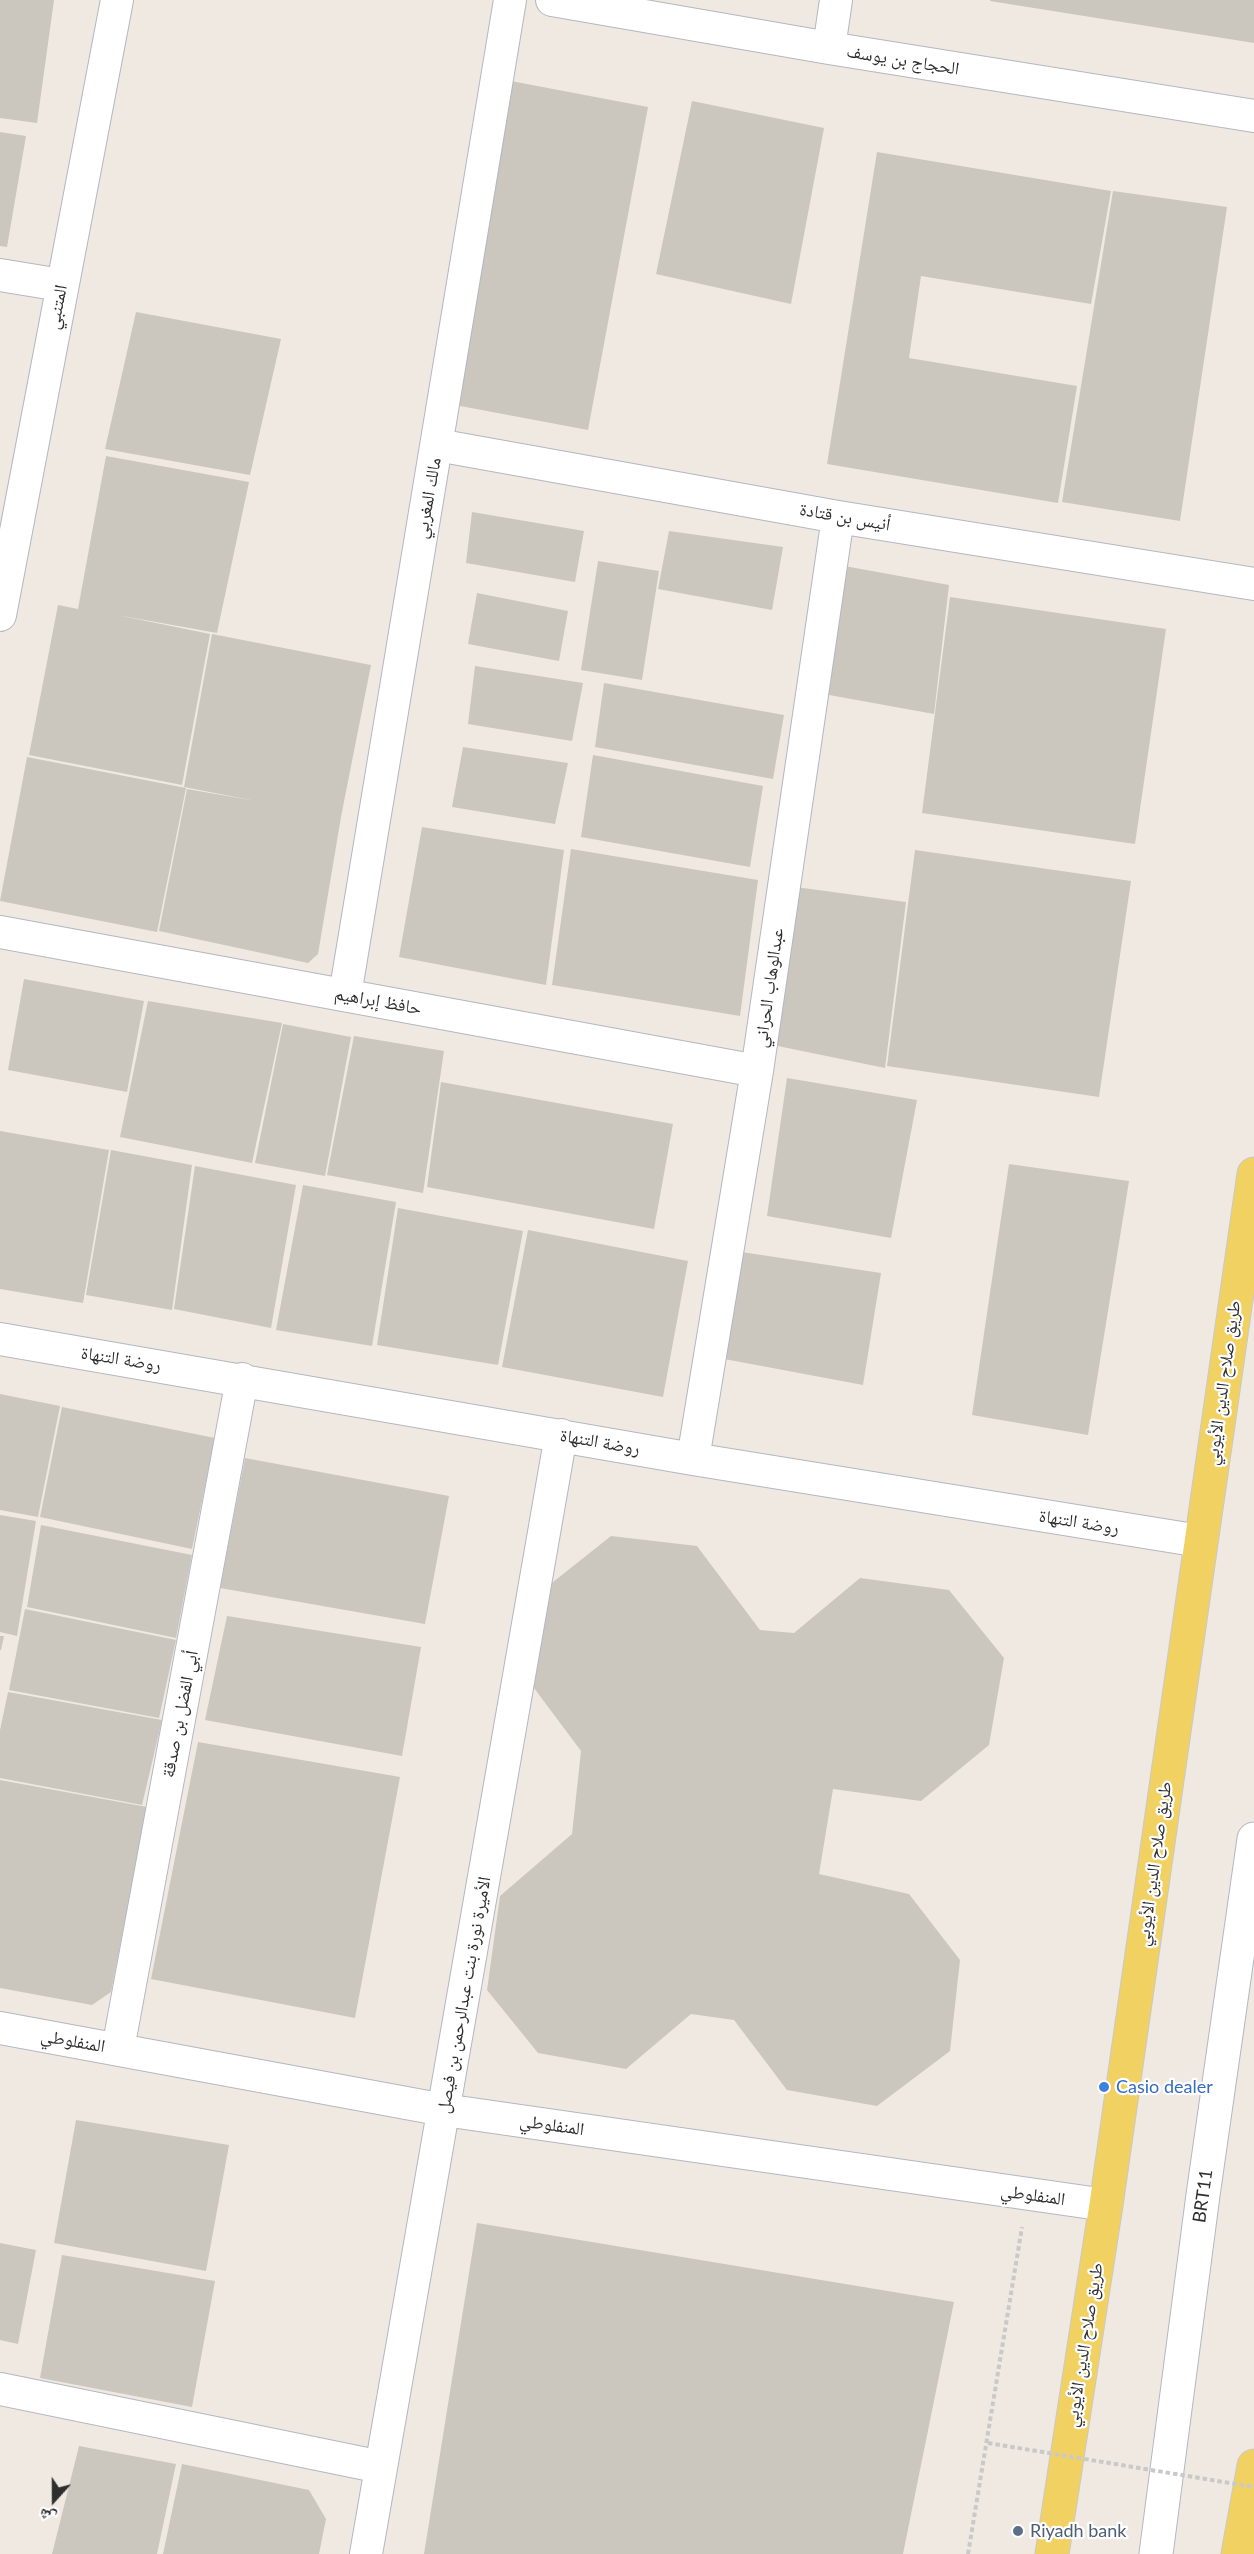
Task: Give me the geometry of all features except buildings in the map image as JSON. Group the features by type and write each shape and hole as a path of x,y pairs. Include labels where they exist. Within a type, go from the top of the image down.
{"main road":[{"name":"طريق صلاح الدين الأيوبي","path":"1052,2554 1106,2205 1254,1174"},
{"name":"BRT11","path":"1156,2554 1203,2195 1254,1839"},
{"path":"1238,2554 1254,2466"}],"street":[{"name":"المتنبي","path":"0,611 117,0"},
{"name":"مالك المغربي","path":"345,995 510,0"},
{"name":"الحجاج بن يوسف","path":"552,0 829,48 1254,116"},
{"path":"829,48 836,0"},
{"path":"0,274 61,285"},
{"name":"أنيس بن قتادة","path":"437,445 838,517 1254,584"},
{"name":"عبدالوهاب الحراني","path":"693,1459 757,1071 838,517"},
{"name":"حافظ إبراهيم","path":"0,932 757,1071"},
{"name":"روضة التنهاة","path":"0,1339 242,1379 693,1459 1200,1541"},
{"name":"أبي الفضل بن صدقة","path":"118,2049 242,1379"},
{"name":"الأميرة نورة بنت عبدالرحمن بن فيصل","path":"366,2554 561,1435"},
{"name":"المنفلوطي","path":"0,2028 444,2110 1106,2205"},
{"path":"0,2389 381,2467"}],"path":[{"path":"968,2554 1027,2194"},
{"path":"988,2443 1254,2487"}],"place":[{"name":"Casio dealer","path":"1104,2087"},
{"name":"Riyadh bank","path":"1018,2531"}]}
